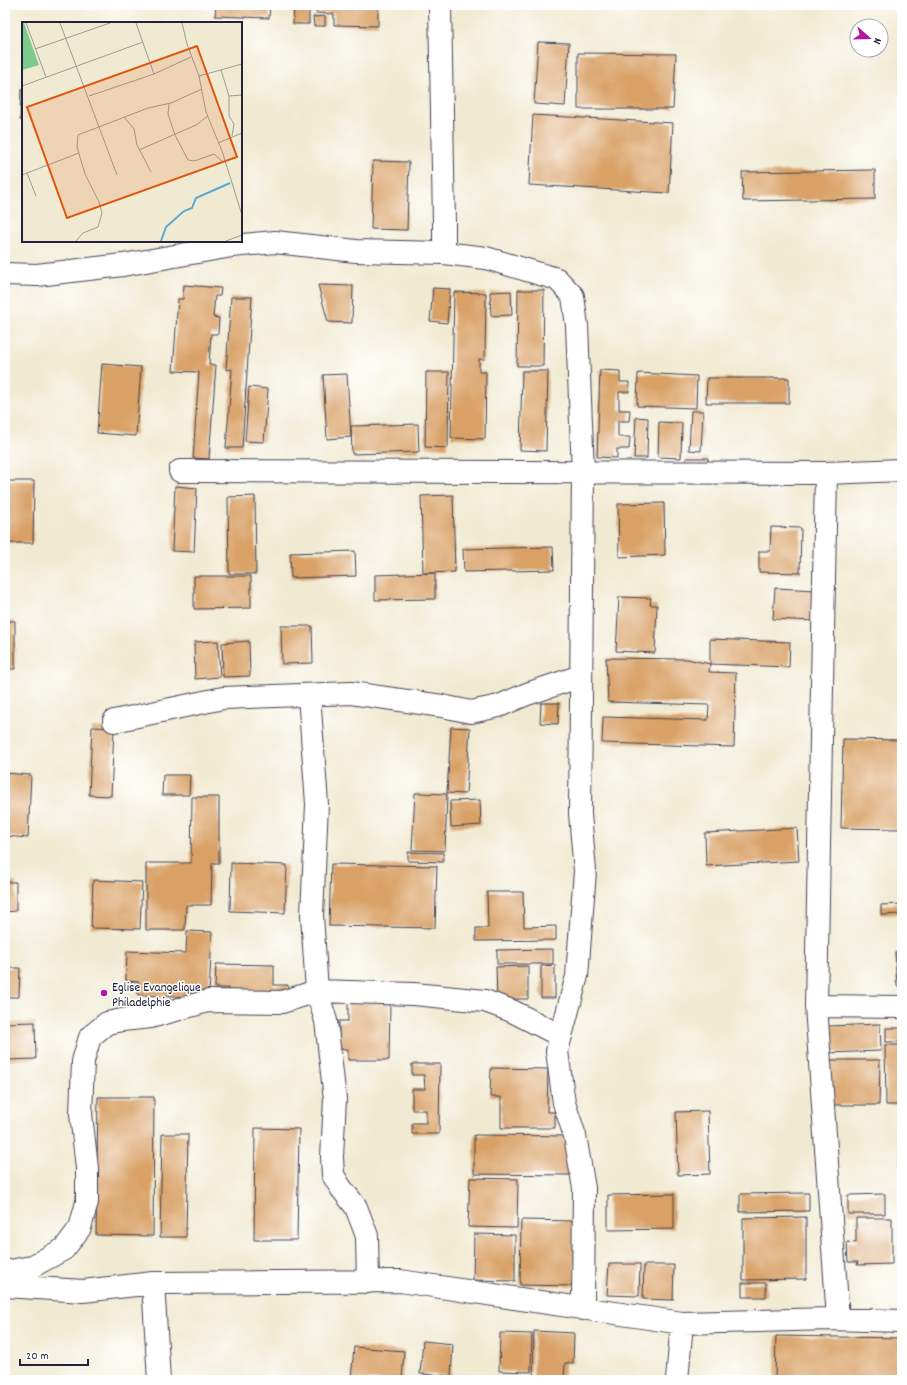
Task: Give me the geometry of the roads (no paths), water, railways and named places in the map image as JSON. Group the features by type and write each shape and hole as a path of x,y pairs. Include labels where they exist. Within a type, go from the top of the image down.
{"street":[{"path":"440,5 444,253"},
{"path":"5,274 45,274 123,265 232,246 275,242 356,251 444,253 486,258 557,279 573,296 577,326 583,472 580,814 585,871 577,976 558,1051 564,1102 575,1136 584,1188 584,1309"},
{"path":"180,471 826,473 902,470"},
{"path":"826,473 816,1006 838,1319"},
{"path":"114,721 223,698 351,693 442,706 471,712 499,706 527,694 581,676"},
{"path":"309,695 317,804 312,915 317,991 326,1021 335,1099 332,1157 333,1175 356,1207 367,1236 368,1282"},
{"path":"5,1272 31,1267 64,1249 80,1228 87,1202 87,1168 81,1114 83,1061 90,1036 107,1023 151,1017 208,1001 282,1002 317,991 414,994 486,1001 512,1011 561,1036"},
{"path":"816,1006 902,1006"},
{"path":"5,1286 83,1291 153,1283 400,1281 682,1323 838,1319 902,1321"},
{"path":"153,1283 160,1380"},
{"path":"677,1380 682,1323"}],"place":[{"name":"Eglise Evangelique Philadelphie","path":"104,993"}]}
